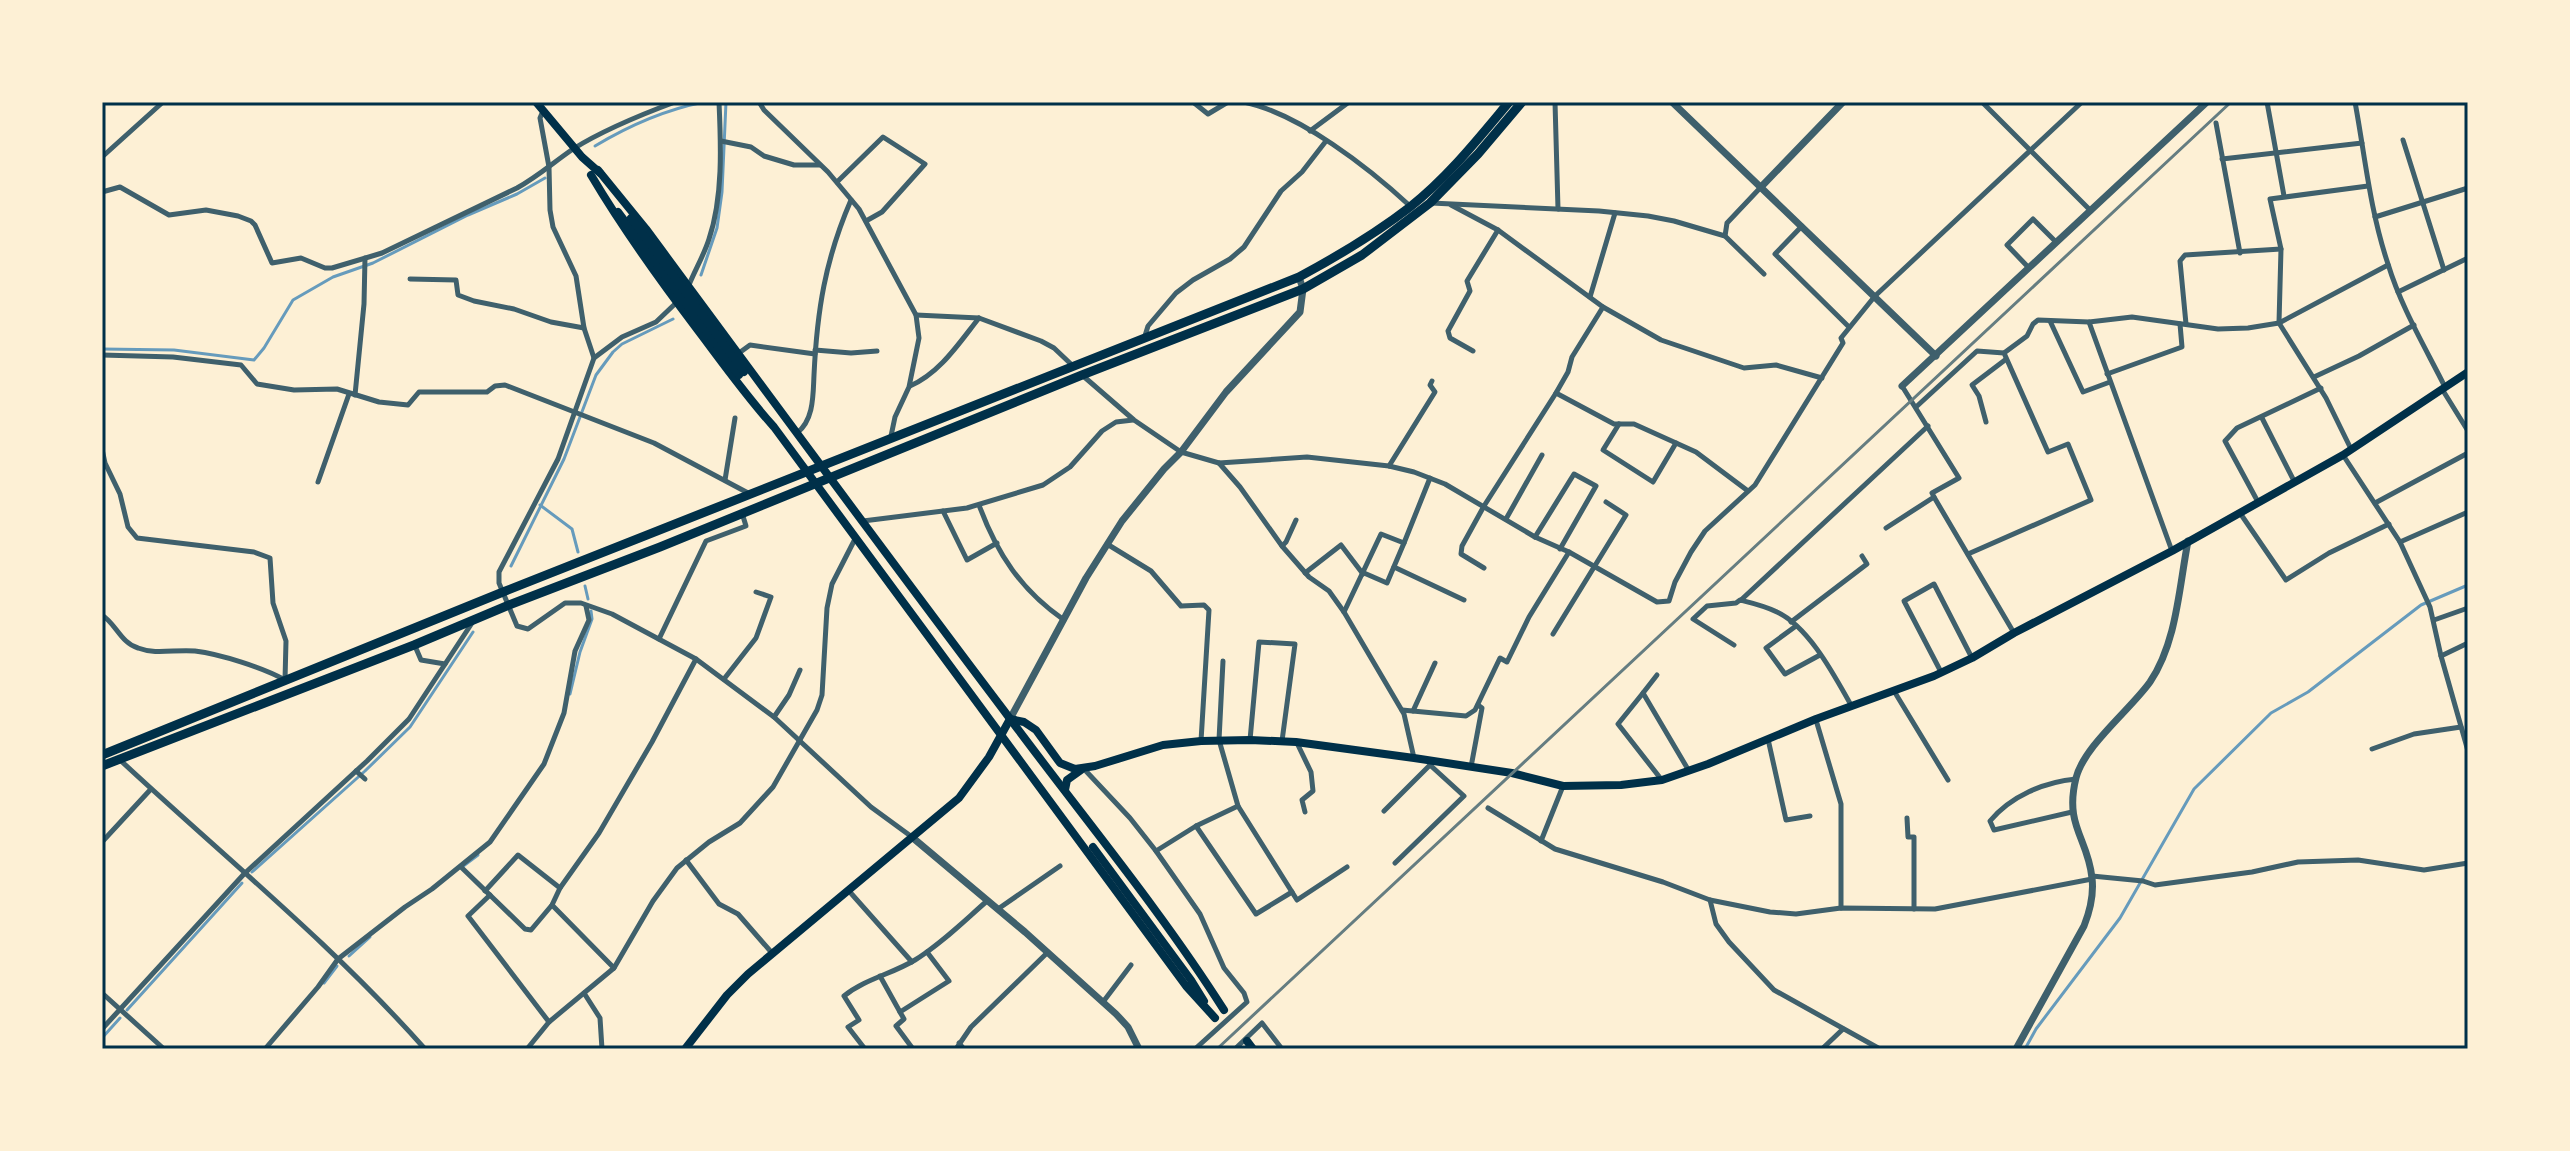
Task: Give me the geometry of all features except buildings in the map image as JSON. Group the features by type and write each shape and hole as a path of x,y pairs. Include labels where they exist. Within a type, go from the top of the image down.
{"highway":[{"path":"105,750 1299,277 1356,245 1410,206 1454,165 1509,102"},
{"path":"102,766 414,645 1303,289 1362,255 1430,203 1522,102"}],"main road":[{"path":"536,102 594,172 742,374"},
{"path":"594,172 646,229 1200,972 1224,1010 1194,976 1095,846 1215,1018 1186,986 807,472 621,227 594,172"},
{"path":"1065,790 1067,780 1083,769 1163,745 1219,740 1296,742 1512,773 1563,786 1606,786 1662,780 1851,705 1942,673 1972,658 2172,551 2347,452 2468,372"},
{"path":"685,1049 727,995 772,953 959,798 989,757 1010,719"},
{"path":"1010,719 1024,722 1036,730 1064,766 1083,769"}],"street":[{"path":"102,157 163,102"},
{"path":"102,192 120,187 169,215 206,210 246,219 255,225 272,263 301,258 325,268 382,253 549,173 575,148 609,129 675,102"},
{"path":"688,286 709,238 716,205 721,141 719,102"},
{"path":"759,102 851,200 866,221 916,315 919,338 909,387 895,417 891,437"},
{"path":"1193,102 1208,114 1228,102"},
{"path":"1244,102 1281,115 1339,149 1410,206"},
{"path":"1310,131 1349,102"},
{"path":"1555,102 1558,209"},
{"path":"1672,102 1936,356"},
{"path":"1725,236 1727,223 1843,102"},
{"path":"1982,102 2091,211"},
{"path":"1082,375 1134,420 1181,452 1219,463 1307,457 1389,466 1430,478 1657,602 1669,601 1675,582 1705,531 1749,491 1822,378 1849,327 1875,296 2082,102"},
{"path":"2014,633 1932,493 1959,478 1902,386 2207,102"},
{"path":"2267,102 2284,196"},
{"path":"2355,102 2368,186 2388,265 2443,388 2468,430"},
{"path":"544,110 540,118 549,173 553,227 576,276 584,328 594,358"},
{"path":"2216,123 2240,253"},
{"path":"837,182 883,137 925,164 882,212 866,221"},
{"path":"2403,140 2444,270"},
{"path":"721,141 751,147 764,156 794,165 821,165"},
{"path":"1144,340 1148,326 1176,293 1244,247 1281,191 1302,172 1326,141"},
{"path":"2222,159 2362,143"},
{"path":"2368,186 2270,199 2281,249 2279,323 2321,388 2347,452 2400,542 2430,607 2468,751"},
{"path":"2375,217 2468,188"},
{"path":"797,433 804,428 812,406 819,303 838,229 851,200"},
{"path":"1430,203 1648,216 1725,236 1764,274"},
{"path":"1451,205 1498,230 1603,307 1661,340 1744,368 1776,365 1822,378"},
{"path":"1590,297 1615,213"},
{"path":"2030,268 2007,245 2033,219 2057,243"},
{"path":"1802,226 1775,254 1849,327"},
{"path":"1473,351 1450,338 1448,331 1470,291 1467,281 1498,230"},
{"path":"2107,374 2182,347 2180,261 2185,255 2281,249"},
{"path":"318,482 352,395 365,258"},
{"path":"2398,292 2468,258"},
{"path":"1986,422 1979,396 1972,385 2027,336 2038,320 2089,322 2132,317 2218,329 2248,328 2279,323 2388,265"},
{"path":"1010,719 1106,544 1226,392 1300,312 1303,289 1299,277"},
{"path":"410,279 456,280 458,295 474,301 584,328"},
{"path":"677,302 656,322 622,337 594,358 558,459 499,572 503,592 517,626 528,629 565,603 586,605 612,614 696,659 774,717 871,807 913,838 1048,952 1128,1027 1139,1049"},
{"path":"1484,568 1461,554 1462,546 1556,393 1568,372 1572,357 1603,307"},
{"path":"916,315 979,318 1041,341 1054,348 1074,367"},
{"path":"909,387 922,381 941,365 979,318"},
{"path":"2050,321 2083,392 2110,382"},
{"path":"2089,322 2172,551"},
{"path":"2314,377 2414,325"},
{"path":"739,353 750,345 815,352 877,351"},
{"path":"1916,407 1977,351 2005,357"},
{"path":"102,355 173,357 241,365 257,384 294,390 337,389 379,402 408,405 419,392 487,392 495,386 505,385 654,443 752,495"},
{"path":"1968,554 2091,500 2068,444 2048,452 2005,357"},
{"path":"1389,466 1435,392 1430,385 1432,381"},
{"path":"2258,503 2225,441 2237,428 2321,388"},
{"path":"1556,393 1614,424 1634,424 1677,442 1727,473 1749,491"},
{"path":"725,481 735,418"},
{"path":"2262,418 2294,481"},
{"path":"863,521 979,505 1033,488 1070,467 1102,431 1116,422 1134,420"},
{"path":"1619,424 1603,450 1653,482 1677,442"},
{"path":"1734,645 1693,619 1707,606 1740,600 1928,426"},
{"path":"102,449 105,463 120,494 128,527 137,538 254,552 270,558 273,603 286,641 285,680 262,670 195,651 135,648 102,615"},
{"path":"2375,503 2468,453"},
{"path":"1506,519 1542,455"},
{"path":"1219,463 1282,546 1305,573 1329,591 1344,612 1402,710 1414,758"},
{"path":"1535,537 1574,474 1596,486 1560,549"},
{"path":"1305,573 1341,545 1364,573 1387,583 1430,478"},
{"path":"1886,528 1934,497"},
{"path":"1553,634 1626,515 1606,502"},
{"path":"979,505 1020,582 1064,620"},
{"path":"943,511 967,560 997,543"},
{"path":"2400,542 2468,512"},
{"path":"659,639 706,541 746,526 742,513"},
{"path":"2240,513 2286,580 2329,553 2389,524"},
{"path":"1282,546 1296,520"},
{"path":"1344,612 1381,534 1404,543"},
{"path":"527,1049 549,1022 614,968 667,880 709,842 740,823 773,787 810,724 822,695 827,608 832,584 855,539"},
{"path":"2016,1049 2084,926 2091,904 2092,878 2072,812 2076,779 2089,753 2142,692 2163,658 2174,619 2188,541"},
{"path":"1106,544 1151,571 1181,606 1204,605 1209,610 1201,741"},
{"path":"1402,710 1466,716 1475,710 1500,658 1507,662 1529,617 1569,552"},
{"path":"1820,655 1785,674 1766,648 1867,564 1862,556"},
{"path":"1394,567 1464,600"},
{"path":"1942,673 1904,601 1934,584 1972,658"},
{"path":"724,679 756,638 771,597 756,592"},
{"path":"1740,600 1779,613 1794,624 1820,655 1851,705"},
{"path":"265,1049 338,959 490,842 544,764 564,713 575,651 589,620 586,605"},
{"path":"2434,620 2468,608"},
{"path":"102,1029 244,874 409,719 474,619"},
{"path":"1250,740 1259,642 1295,644 1282,741"},
{"path":"2441,656 2468,643"},
{"path":"414,645 421,660 445,664"},
{"path":"461,867 525,929 531,930 552,905 620,797 696,659"},
{"path":"1223,661 1219,740 1238,806 1297,900 1347,867"},
{"path":"1413,711 1435,663"},
{"path":"774,717 789,695 800,670"},
{"path":"439,673 447,678"},
{"path":"1657,675 1618,724 1662,780"},
{"path":"1893,690 1948,780"},
{"path":"1643,693 1689,771"},
{"path":"1471,767 1482,708 1478,705"},
{"path":"409,719 416,725"},
{"path":"1816,719 1841,804 1841,908"},
{"path":"2372,749 2414,734 2461,727"},
{"path":"1768,738 1786,820 1810,816"},
{"path":"1296,742 1311,772 1313,791 1302,800 1305,812"},
{"path":"119,759 338,959 391,1010 425,1049"},
{"path":"1384,811 1432,763 1464,796 1395,863"},
{"path":"1083,769 1122,809 1156,851 1200,914 1224,968 1244,993 1247,1002 1195,1049"},
{"path":"357,771 364,778"},
{"path":"2072,812 1994,830 1990,821 2018,797 2043,786 2076,779"},
{"path":"1541,841 1563,786"},
{"path":"102,842 151,789"},
{"path":"1156,851 1196,826 1238,806"},
{"path":"1488,808 1555,849 1663,882 1710,900 1796,914 1841,908 1955,906 2092,878 2143,881 2155,885 2252,872 2298,862 2358,860 2424,870 2468,863"},
{"path":"1907,818 1908,837 1914,837 1914,909"},
{"path":"1196,826 1256,914 1292,892"},
{"path":"549,1022 468,916 518,855 560,888"},
{"path":"686,860 719,904 738,914 772,953"},
{"path":"998,909 1060,866"},
{"path":"847,889 912,962"},
{"path":"865,1049 848,1027 859,1020 844,996 859,984 912,962 927,952 988,900"},
{"path":"1710,900 1716,924 1774,990 1880,1049"},
{"path":"552,905 614,968"},
{"path":"900,1012 949,981 927,952"},
{"path":"964,1049 958,1046 971,1027 1048,952"},
{"path":"1103,1002 1131,965"},
{"path":"880,976 904,1019 896,1026 913,1049"},
{"path":"102,993 164,1049"},
{"path":"584,993 600,1018 602,1049"},
{"path":"1235,1049 1262,1023 1282,1049"},
{"path":"1822,1049 1843,1029"}],"waterway":[{"path":"595,146 648,119 704,102"},
{"path":"701,275 717,228 722,192 726,102"},
{"path":"102,349 174,350 254,360 293,300 333,277 373,263 545,178"},
{"path":"511,566 564,459 596,375 622,344 673,319"},
{"path":"540,505 572,529 578,552"},
{"path":"2025,1049 2036,1029 2120,918 2194,789 2271,713 2308,692 2421,605 2468,585"},
{"path":"585,586 588,599"},
{"path":"570,694 592,619 591,611"},
{"path":"252,872 410,727 473,632"},
{"path":"462,867 478,855"},
{"path":"127,1010 242,883"},
{"path":"349,956 370,937"},
{"path":"324,983 337,966"},
{"path":"102,1038 120,1018"}],"railway":[{"path":"1217,1049 2231,102"}]}
